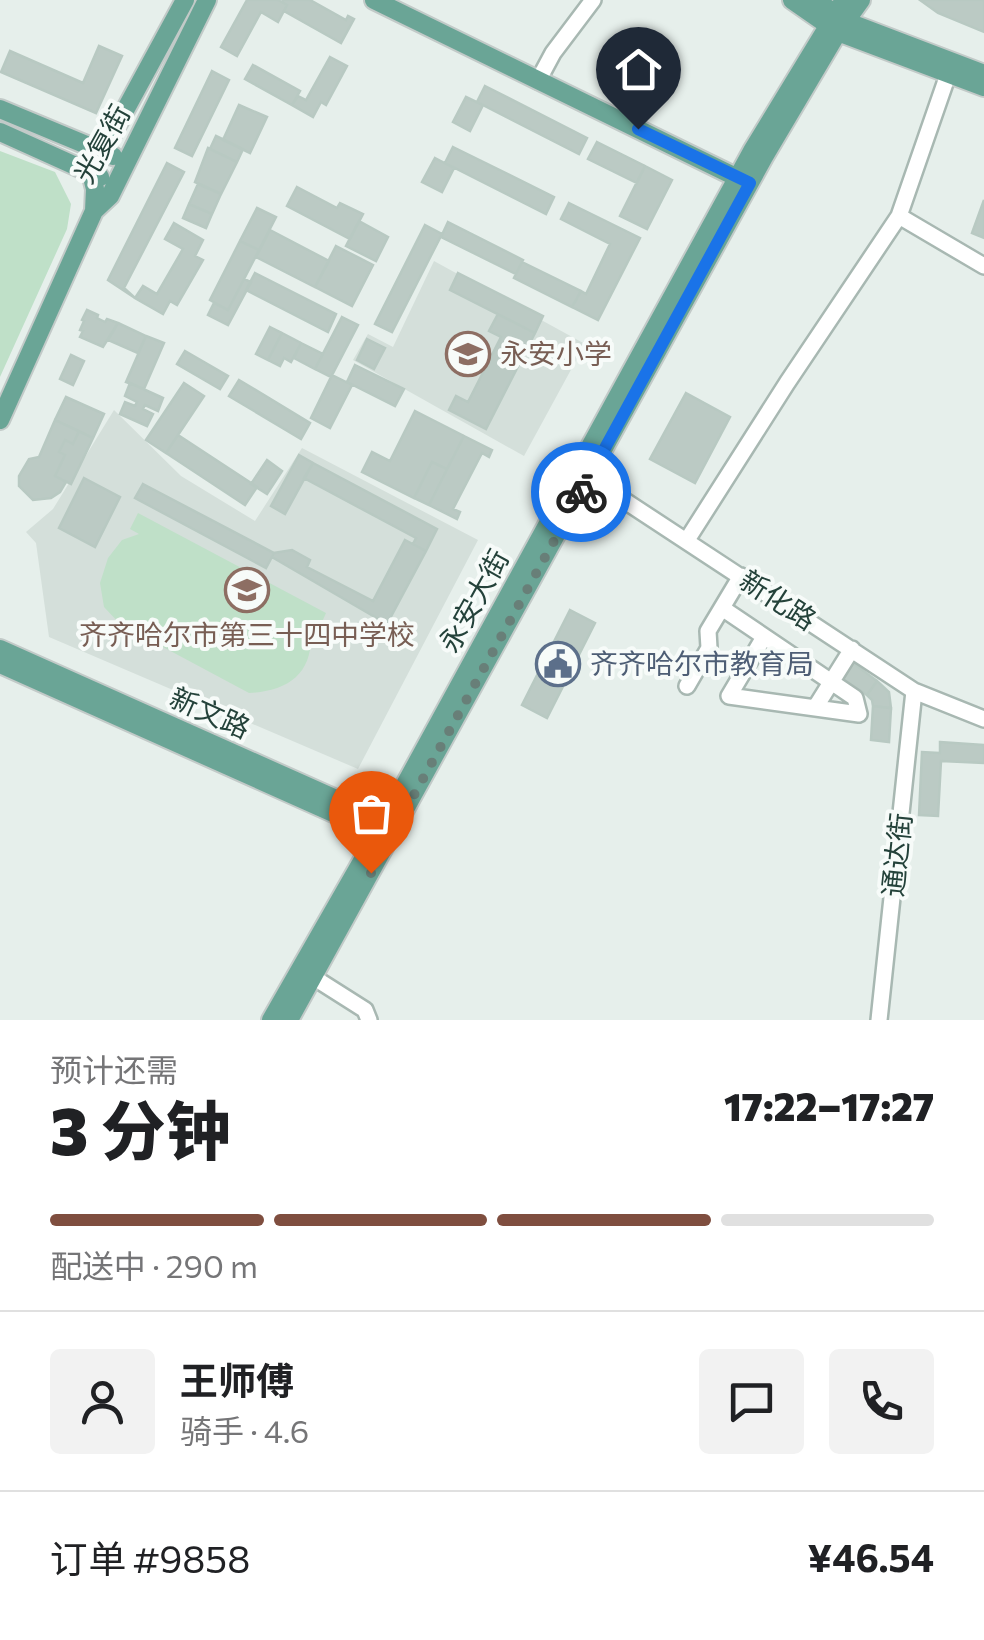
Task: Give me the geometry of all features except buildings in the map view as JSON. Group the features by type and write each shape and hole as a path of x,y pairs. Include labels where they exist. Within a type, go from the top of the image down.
{"main road":[{"name":"光复街","path":"94,211 92,172 185,0"},
{"name":"光复街","path":"94,211 110,196 207,0"},
{"path":"374,0 744,180"},
{"path":"792,0 950,68 984,88"},
{"path":"816,0 838,18"},
{"name":"永安大街","path":"289,1020 388,830 744,180 838,18 861,0"},
{"path":"950,68 984,74"},
{"path":"0,108 128,161"},
{"path":"0,132 115,186"},
{"path":"0,420 94,211"},
{"name":"新文路","path":"0,649 388,830"},
{"name":"新文路","path":"0,664 388,830"},
{"name":"永安大街","path":"271,1020 388,830"}],"street":[{"path":"538,81 553,53 593,0"},
{"path":"687,540 898,216 950,68"},
{"path":"898,216 984,266"},
{"name":"新化路","path":"583,473 914,690 984,719"},
{"path":"687,686 709,648 708,631 741,576"},
{"path":"722,608 855,698 859,714 729,696 764,637"},
{"path":"815,708 852,649"},
{"name":"通达街","path":"879,1020 914,690"},
{"path":"313,977 366,1010 369,1020"}],"shaded area":[{"name":"永安小学","path":"434,261 585,344 524,456 353,360 368,334 393,347"},
{"name":"齐齐哈尔市第三十四中学校","path":"114,410 181,476 255,521 302,448 478,540 358,769 49,637 36,543 26,532 53,509"}],"green space":[{"path":"0,151 55,172 71,204 67,229 0,377"},
{"path":"138,513 326,613 319,629 310,625 309,654 298,675 278,688 249,693 120,624 104,607 100,583 108,558 122,540 139,534 130,529"}],"way so far":[{"path":"371,873 581,492"}],"place":[{"name":"永安小学","path":"468,354"},
{"name":"齐齐哈尔市第三十四中学校","path":"247,590"},
{"name":"齐齐哈尔市教育局","path":"558,664"}],"route":[{"path":"581,492 750,183 638,129"}]}
